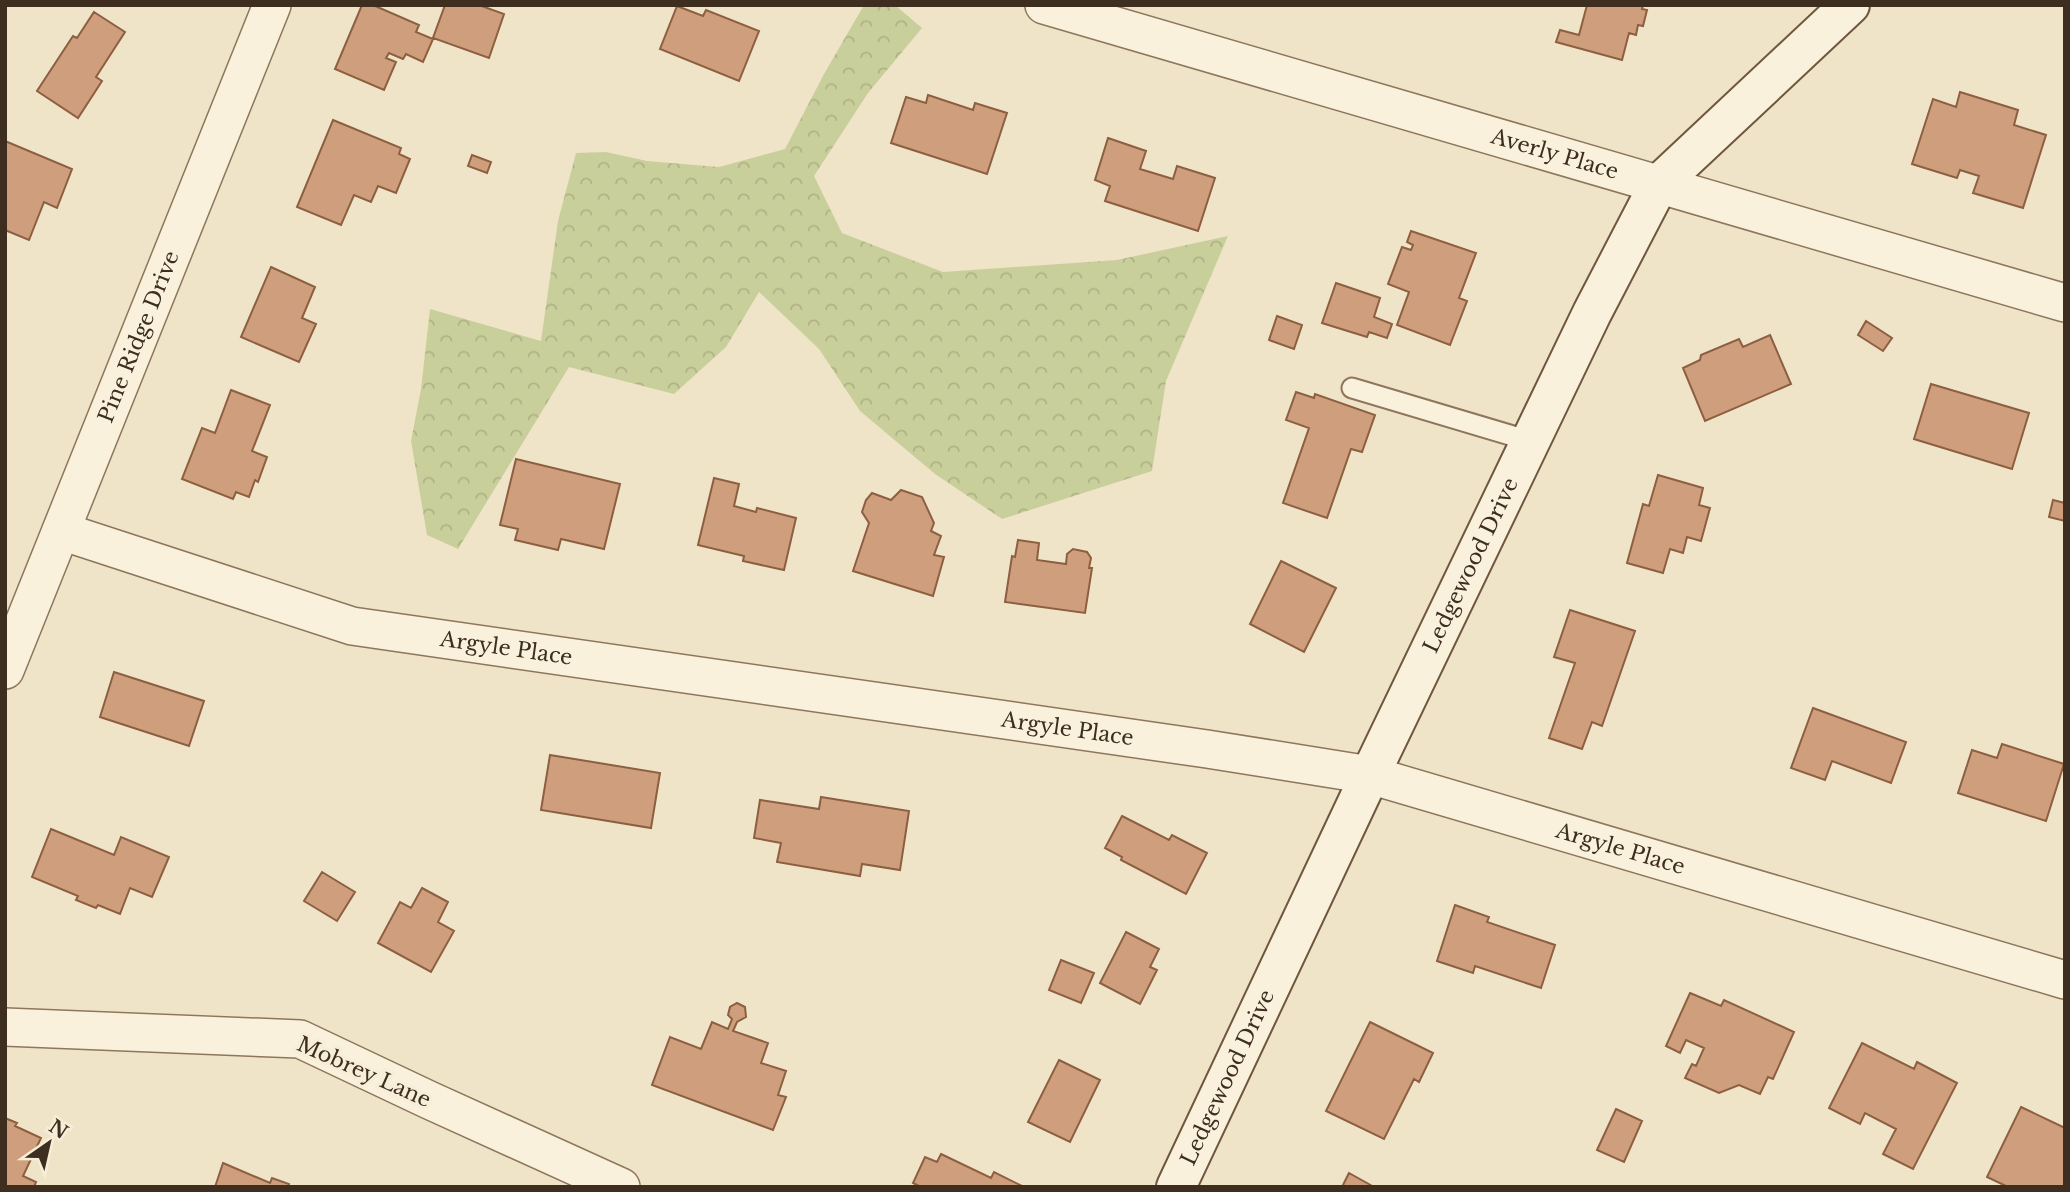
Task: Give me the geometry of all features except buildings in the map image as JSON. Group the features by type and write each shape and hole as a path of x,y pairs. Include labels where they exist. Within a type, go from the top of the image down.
{"street":[{"name":"Pine Ridge Drive","path":"5,670 272,5"},
{"name":"Averly Place","path":"1045,5 2065,303"},
{"name":"Ledgewood Drive","path":"1176,1187 1530,441 1659,184 1850,5"},
{"name":"Argyle Place","path":"61,531 352,626 1207,749 1370,775 2065,980"},
{"name":"Mobrey Lane","path":"5,1027 300,1039 429,1101 621,1187"}],"lane":[{"path":"1352,388 1530,441"}],"green space":[{"path":"864,5 895,5 922,28 868,93 814,176 842,233 943,272 1117,260 1228,236 1166,381 1152,471 1002,519 935,474 860,411 819,349 759,292 726,347 674,394 569,367 458,549 427,535 411,441 421,389 430,309 541,341 558,221 576,153 606,152 647,161 719,167 785,149"}]}
